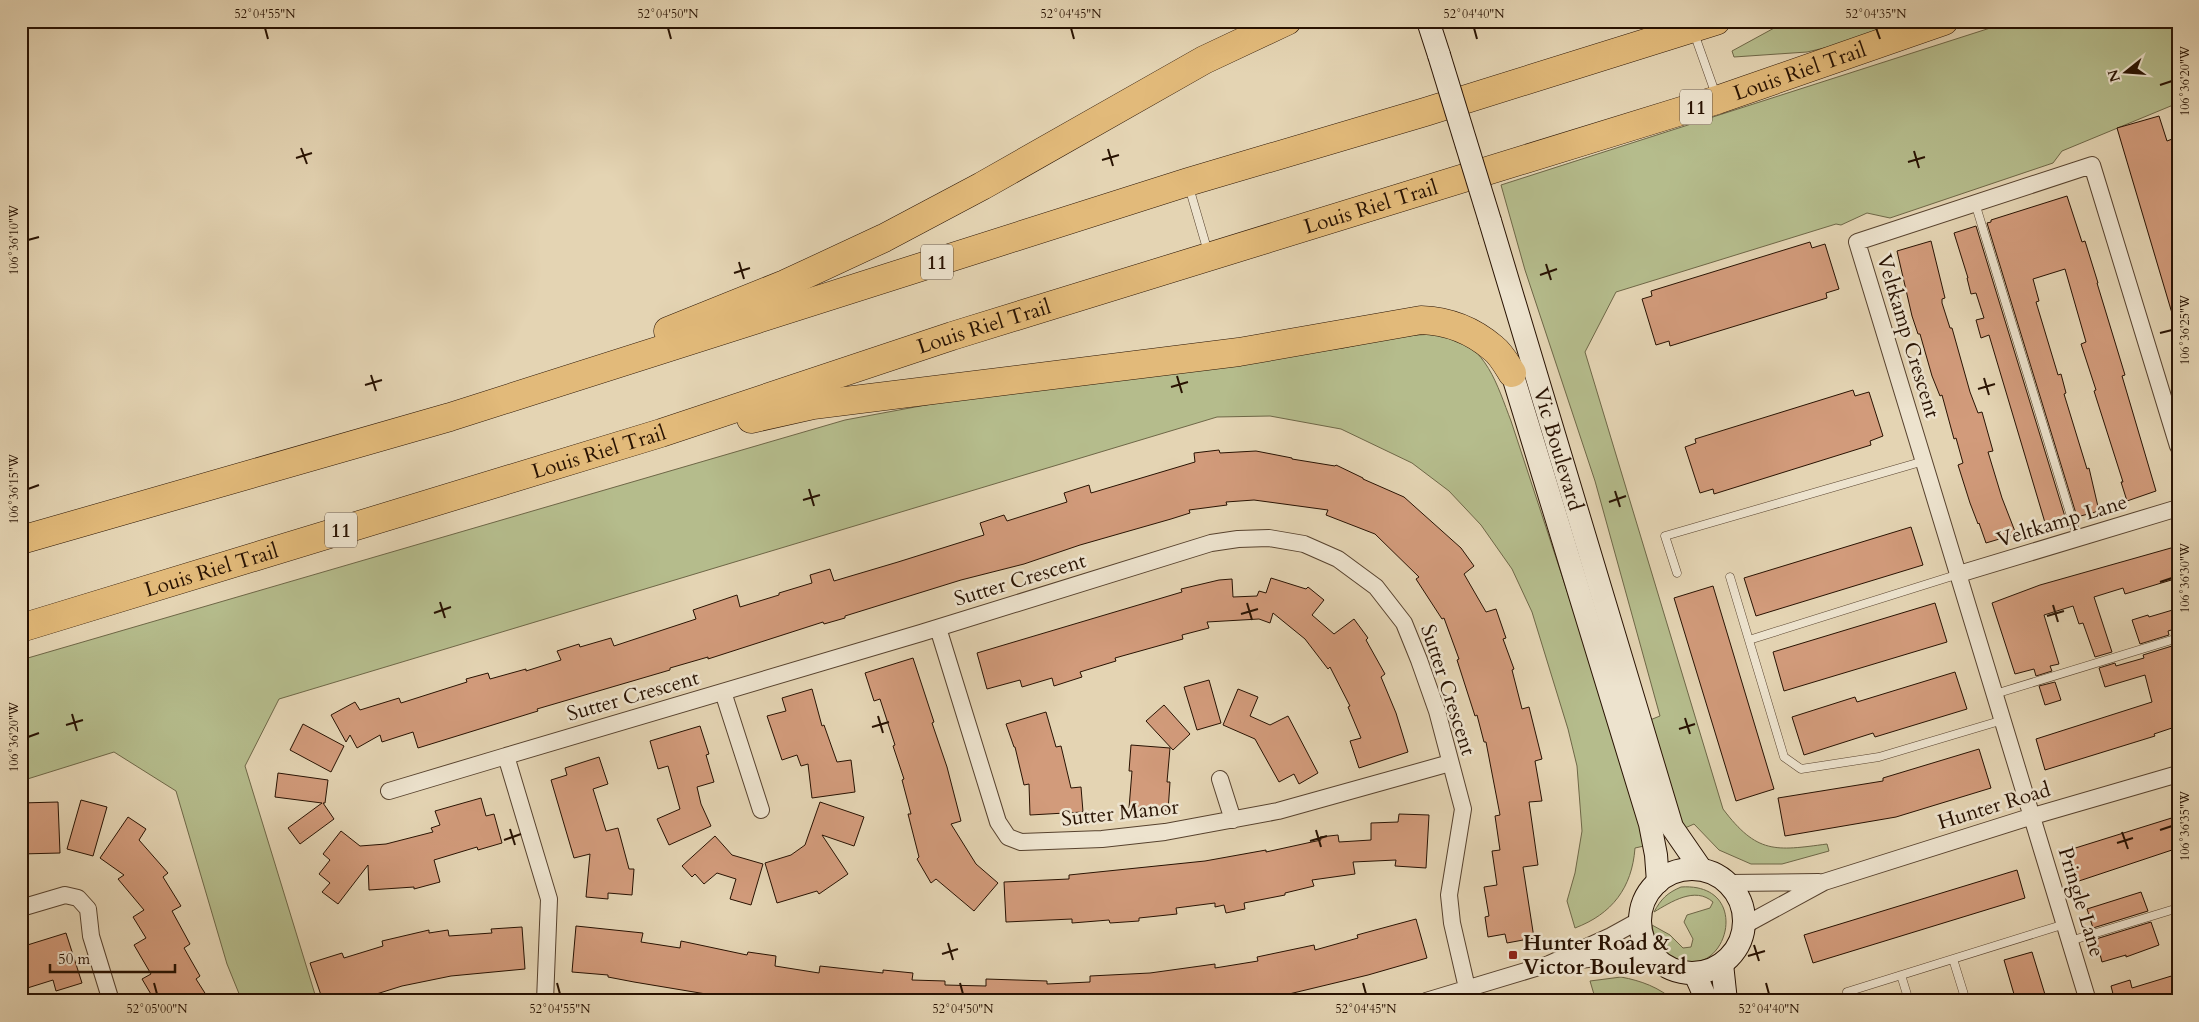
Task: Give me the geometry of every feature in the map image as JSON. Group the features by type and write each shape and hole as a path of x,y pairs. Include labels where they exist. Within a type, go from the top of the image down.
{"highway":[{"path":"450,417 785,284 884,238 982,186 1204,60 1287,21"},
{"name":"Louis Riel Trail","path":"21,628 661,433 952,336 1717,100 1944,21"},
{"name":"11","path":"21,540 450,417 1188,182 1704,25"},
{"path":"661,433 694,432 813,406 1239,352 1421,320 1442,321 1464,328 1494,348 1512,373"}],"street":[{"name":"Vic Boulevard","path":"1428,21 1672,828 1701,869"},
{"name":"Veltkamp Crescent","path":"2032,816 1857,242 2092,165 2178,446"},
{"name":"Vic Boulevard","path":"1512,373 1650,824 1656,855 1658,882"},
{"name":"Veltkamp Lane","path":"1958,574 2178,508"},
{"name":"Sutter Crescent","path":"389,791 938,628 1211,542 1269,538 1304,544 1338,559 1376,586 1404,624 1419,660 1437,711 1463,809 1449,895 1452,923 1469,995"},
{"name":"Sutter Manor","path":"938,628 998,822 1008,837 1020,842 1102,839 1165,832 1233,820 1278,811 1450,763"},
{"path":"723,692 761,810"},
{"path":"506,756 549,899 545,1001"},
{"name":"Hunter Road","path":"1745,925 1824,882 2032,816 2178,774"},
{"path":"1220,779 1233,820"},
{"name":"Pringle Lane","path":"2032,816 2088,1001"},
{"path":"1701,869 1716,874 1728,883 1738,895 1744,910 1745,925 1742,940 1734,954 1710,971 1695,974 1668,968 1656,959 1644,941 1640,920 1645,899 1658,882 1678,871 1701,869"},
{"name":"Hunter Road","path":"1728,883 1824,882"},
{"path":"21,908 65,895 78,898 88,909 91,936 111,1001"},
{"path":"1426,1001 1469,995 1550,964 1611,936 1640,920"},
{"path":"1550,964 1615,955 1656,959"},
{"path":"1722,964 1726,1001"},
{"path":"1695,974 1707,1001"}],"lane":[{"path":"1704,25 1717,100"},
{"path":"1188,182 1209,256"},
{"path":"1976,204 2078,538"},
{"path":"1676,573 1665,536 1924,461"},
{"path":"1749,640 1958,574"},
{"path":"1730,577 1784,757 1801,769 1879,758 2003,720"},
{"path":"1995,694 2178,638"},
{"path":"2070,941 2178,908"},
{"path":"1849,1001 1846,992 2065,924"},
{"path":"1954,959 1966,1001"},
{"path":"1901,975 1909,1001"}],"green space":[{"path":"1787,21 1918,21 1884,34 1807,52 1734,57 1732,51"},
{"path":"2012,21 2178,21 2178,103 2062,151 2053,163 1890,218 1867,213 1841,225 1836,224 1616,292 1585,352 1723,809 1735,824 1757,842 1780,848 1827,844 1829,851 1782,864 1751,864 1719,850 1694,824 1685,828 1676,808 1650,720 1660,716 1595,481 1525,270 1501,185"},
{"path":"1442,334 1460,340 1481,358 1495,381 1511,421 1649,840 1644,846 1635,848 1630,875 1618,898 1600,915 1575,928 1567,901 1575,873 1582,831 1577,766 1568,729 1532,612 1512,569 1481,525 1449,491 1412,463 1341,429 1270,416 1217,417 279,699 245,766 317,1001 242,1001 227,964 176,791 114,752 21,781 21,660 845,420 1034,385 1198,368 1343,348 1415,335"},
{"path":"1681,887 1704,890 1719,900 1725,914 1725,931 1719,946 1708,958 1693,962 1674,958 1661,948 1654,936 1652,925 1670,935 1683,948 1691,947 1693,939 1684,922 1687,915 1710,908 1713,902 1706,897 1691,895 1675,900 1654,912 1665,897"},
{"path":"1621,977 1650,985 1675,1001 1596,1001 1590,981"}],"building":[{"path":"2159,116 2167,141 2175,138 2178,149 2178,320 2174,320 2117,128"},
{"path":"2067,196 2082,242 2085,241 2098,283 2125,375 2122,376 2156,491 2127,501 2121,482 2123,482 2081,344 2086,342 2065,269 2033,279 2039,301 2036,302 2058,375 2061,374 2066,393 2064,394 2087,469 2089,468 2099,511 2077,517 1987,223 1991,222 1991,220"},
{"path":"1976,226 2066,520 2046,526 1989,335 1981,338 1976,320 1984,318 1976,293 1971,294 1954,233"},
{"path":"1931,241 1945,298 1942,299 1942,303 1950,328 1952,328 1970,392 1978,413 1982,412 1993,451 1988,452 2002,498 2016,534 1986,543 1970,503 1958,465 1963,463 1956,438 1954,439 1942,395 1940,396 1932,376 1920,334 1918,334 1912,316 1897,251"},
{"path":"1810,242 1812,248 1825,244 1839,289 1826,293 1827,298 1670,346 1669,341 1656,345 1642,299 1652,296 1651,291"},
{"path":"1853,390 1855,396 1869,392 1883,436 1870,441 1871,445 1714,494 1713,489 1700,493 1685,447 1696,443 1695,439"},
{"path":"1219,450 1220,453 1256,451 1292,459 1336,465 1404,497 1461,548 1474,566 1464,574 1486,612 1496,609 1506,638 1503,639 1514,669 1512,670 1522,709 1529,707 1542,759 1535,761 1542,801 1529,802 1538,865 1523,867 1534,938 1507,943 1505,934 1488,937 1485,917 1489,916 1484,887 1497,885 1492,851 1500,850 1495,816 1500,815 1486,742 1484,742 1477,715 1475,716 1457,660 1459,659 1444,618 1442,619 1416,579 1419,577 1375,534 1326,515 1328,510 1254,500 1226,502 1227,505 1189,510 1190,513 1171,519 1080,545 1024,564 961,580 845,616 845,618 824,624 823,622 708,659 708,657 670,668 670,670 537,709 538,711 418,748 413,732 382,742 380,735 357,748 350,735 346,742 331,715 355,702 360,710 399,698 401,703 467,682 466,679 488,673 490,679 526,669 526,671 561,660 557,651 579,644 580,647 611,638 614,646 696,619 693,610 737,595 740,607 812,583 810,575 830,569 834,581 898,562 984,535 980,523 1004,515 1007,521 1067,502 1064,493 1089,485 1091,493 1195,462 1194,453"},
{"path":"1911,527 1923,565 1756,616 1744,578"},
{"path":"2178,546 2178,578 2125,594 2123,588 2094,597 2112,652 2095,657 2083,623 2079,624 2073,606 2044,615 2059,664 2050,666 2052,671 2036,676 2034,669 2015,674 1992,603 2040,585"},
{"path":"1271,578 1306,589 1308,587 1324,600 1312,615 1334,634 1354,619 1368,638 1366,640 1385,674 1381,677 1396,713 1408,752 1359,768 1350,741 1361,738 1348,707 1350,706 1330,667 1328,669 1305,639 1273,613 1270,623 1259,619 1207,622 1209,628 1182,635 1183,639 1115,658 1116,661 1080,672 1082,677 1054,686 1052,678 1022,687 1020,680 987,689 977,653 1182,592 1181,589 1219,580 1232,579 1233,597 1257,596 1259,591 1266,593"},
{"path":"1713,586 1774,789 1736,801 1674,598"},
{"path":"1935,603 1947,642 1784,691 1773,652"},
{"path":"2176,609 2178,628 2168,631 2169,635 2140,644 2132,620"},
{"path":"2172,646 2178,664 2178,726 2154,734 2155,736 2045,770 2036,739 2152,702 2145,675 2105,687 2099,668 2115,663 2116,666 2144,658 2143,655"},
{"path":"913,658 934,722 932,723 947,767 961,821 951,824 976,864 998,883 974,911 936,879 931,883 917,859 919,857 908,814 911,814 902,780 904,779 893,746 895,745 880,699 874,701 865,673"},
{"path":"1955,672 1967,709 1875,737 1873,733 1804,755 1792,717 1855,697 1857,702"},
{"path":"1209,680 1221,723 1197,730 1184,687"},
{"path":"2055,682 2061,700 2045,705 2039,686"},
{"path":"812,689 822,726 824,725 837,762 851,760 855,792 812,798 808,764 801,766 797,755 782,760 767,716 786,711 782,698"},
{"path":"1238,689 1258,697 1250,716 1270,725 1288,716 1318,773 1299,784 1294,774 1279,782 1255,739 1223,725"},
{"path":"1164,705 1190,734 1173,750 1146,721"},
{"path":"1046,712 1056,747 1061,746 1071,788 1081,787 1083,812 1030,815 1029,784 1024,785 1015,747 1006,724"},
{"path":"303,724 344,746 331,772 290,750"},
{"path":"700,726 709,754 706,755 714,782 697,787 701,804 711,826 669,845 657,819 680,809 668,766 658,769 650,741"},
{"path":"1131,745 1170,748 1167,782 1170,782 1168,811 1129,808 1132,771 1129,771"},
{"path":"1979,749 1991,788 1896,817 1785,836 1778,798 1883,781 1883,778"},
{"path":"599,757 608,784 593,789 606,831 618,828 629,869 634,869 632,895 608,893 608,899 586,897 590,854 574,858 551,780 567,775 565,768"},
{"path":"278,773 328,780 325,803 323,803 334,819 300,844 288,828 322,803 275,797"},
{"path":"481,798 486,816 494,814 502,843 478,850 477,847 434,860 440,882 414,889 414,887 369,890 368,865 338,904 322,892 330,883 319,874 330,860 323,854 341,831 360,846 386,844 433,832 431,828 440,825 435,811"},
{"path":"81,800 107,807 93,856 67,849"},
{"path":"58,802 60,853 21,854 21,803"},
{"path":"820,802 864,817 854,846 822,835 848,874 819,894 817,891 777,903 765,863 791,855 805,845"},
{"path":"1399,814 1429,815 1426,868 1395,866 1396,860 1353,862 1355,874 1312,880 1314,886 1285,893 1285,895 1244,903 1245,909 1226,913 1224,905 1215,907 1215,903 1176,908 1177,914 1139,918 1139,921 1110,923 1109,920 1072,923 1072,919 1006,922 1004,882 1069,879 1069,875 1205,861 1266,850 1266,852 1321,840 1320,837 1338,835 1339,842 1371,840 1371,823 1398,822"},
{"path":"2178,816 2178,848 2079,881 2069,850"},
{"path":"128,817 146,829 139,840 168,873 163,877 181,906 172,911 190,944 184,948 200,976 196,979 210,1001 155,1001 142,979 151,974 134,945 146,938 133,917 144,910 118,879 124,875 100,858"},
{"path":"715,836 732,855 763,864 751,905 730,899 736,879 717,873 704,884 695,874 692,877 682,866"},
{"path":"2017,870 2025,898 1813,963 1804,935"},
{"path":"2141,892 2148,911 2093,928 2087,909"},
{"path":"1416,919 1427,958 1368,975 1289,994 1248,1001 748,1001 634,982 608,977 608,975 572,972 576,926 643,933 641,942 680,948 681,941 747,955 748,952 776,956 775,966 819,973 820,966 883,973 883,970 913,973 912,980 945,981 945,985 986,986 986,979 1047,981 1047,984 1090,982 1090,976 1150,973 1215,964 1215,968 1258,961 1257,957 1314,945 1315,950 1358,938 1357,935"},
{"path":"2151,922 2159,945 2126,957 2126,955 2102,962 2096,939"},
{"path":"522,927 525,969 451,976 402,986 354,1001 323,1001 310,963 342,953 344,958 383,946 382,941 429,930 429,933 448,930 449,936 492,933 491,929"},
{"path":"66,933 82,983 56,991 53,980 21,990 21,947"},
{"path":"2032,952 2047,1001 2016,1001 2004,960"},
{"path":"2178,974 2178,1001 2101,1001 2101,997 2113,994 2111,986 2130,980 2132,988"}],"place":[{"name":"Hunter Road & Victor Boulevard","path":"1513,955"}]}
